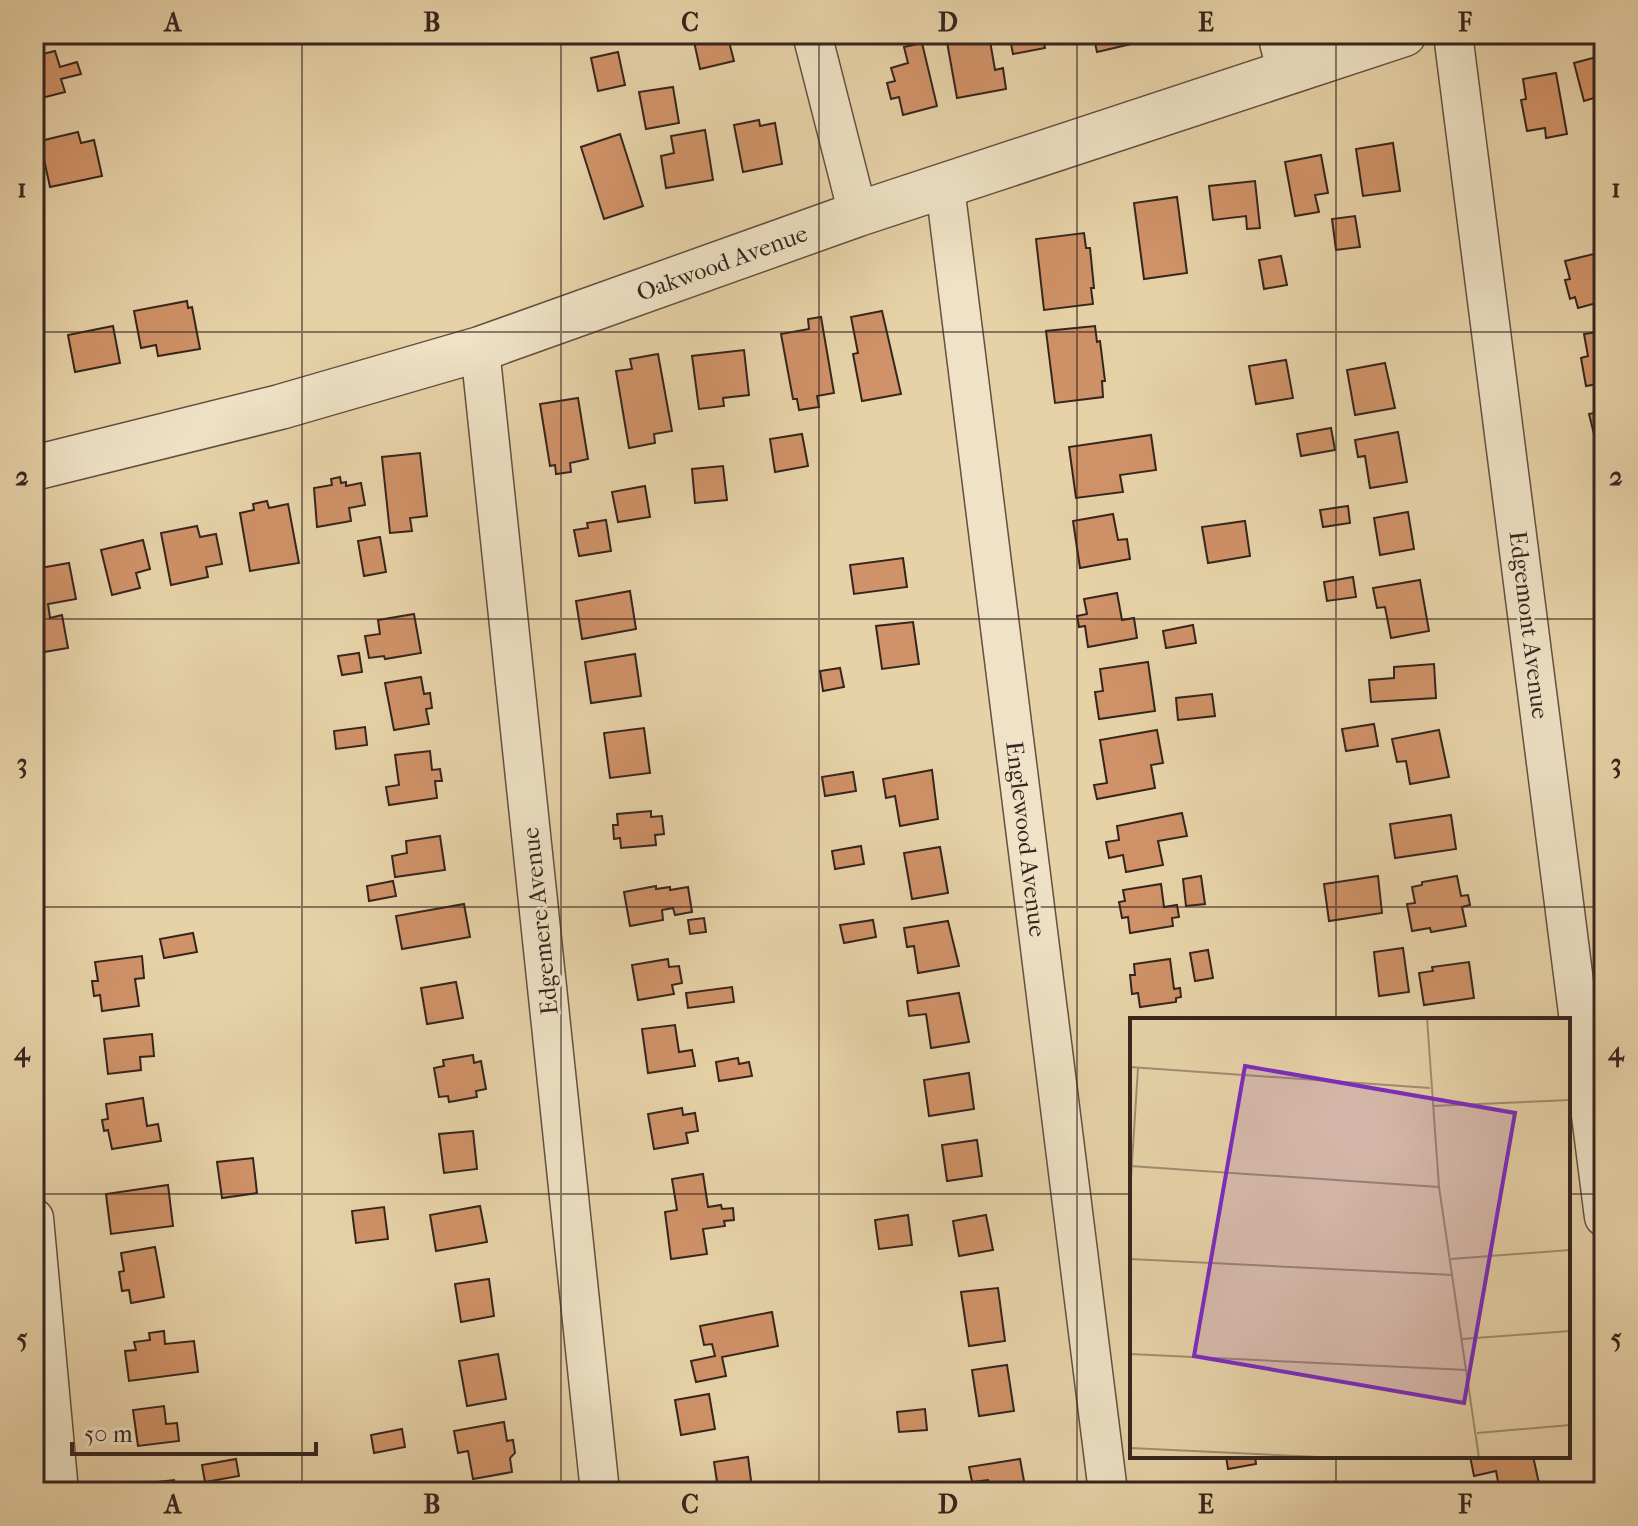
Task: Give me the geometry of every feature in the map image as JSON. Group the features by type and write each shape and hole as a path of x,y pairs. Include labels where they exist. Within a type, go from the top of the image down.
{"street":[{"path":"812,34 858,214"},
{"name":"Oakwood Avenue","path":"36,460 280,407 480,349 858,214 945,187 1282,54 1404,34"},
{"name":"Edgemont Avenue","path":"1453,34 1604,1217"},
{"name":"Englewood Avenue","path":"945,187 1108,1492"},
{"name":"Edgemere Avenue","path":"480,349 600,1492"},
{"path":"34,1218 59,1492"}],"building":[{"path":"727,34 734,61 700,69 693,37"},
{"path":"956,34 989,35 995,70 1003,68 1006,89 957,98 947,42 957,40"},
{"path":"1009,34 1042,34 1045,48 1013,54"},
{"path":"1093,34 1142,34 1144,41 1097,52"},
{"path":"922,43 937,106 903,115 899,97 891,99 887,83 895,81 891,68 908,63 904,47"},
{"path":"55,51 60,67 77,62 81,74 61,79 65,92 34,100 34,56"},
{"path":"618,52 625,85 598,91 591,58"},
{"path":"1604,55 1604,95 1584,101 1574,63"},
{"path":"1556,73 1567,134 1546,138 1545,128 1527,131 1521,100 1526,99 1523,79"},
{"path":"673,87 679,123 646,129 639,92"},
{"path":"759,120 760,126 775,123 782,164 743,172 734,125"},
{"path":"705,130 713,180 666,188 661,156 674,153 671,136"},
{"path":"78,132 81,143 94,140 102,176 50,187 40,141"},
{"path":"620,134 643,206 604,219 581,147"},
{"path":"1393,143 1400,191 1363,196 1356,149"},
{"path":"1321,155 1328,193 1315,195 1319,212 1295,216 1285,162"},
{"path":"1255,181 1260,228 1247,229 1246,216 1213,220 1209,186"},
{"path":"1177,197 1187,273 1144,279 1134,203"},
{"path":"1355,216 1360,247 1336,250 1332,219"},
{"path":"1084,233 1086,248 1090,248 1093,304 1044,310 1036,239"},
{"path":"1602,252 1604,301 1578,308 1575,297 1570,299 1565,280 1570,279 1565,261"},
{"path":"1281,256 1287,285 1264,289 1259,260"},
{"path":"187,301 188,308 192,307 200,349 158,356 156,345 141,348 134,311"},
{"path":"882,311 901,394 862,401 853,354 858,353 851,317"},
{"path":"821,317 834,393 817,396 819,407 799,410 797,399 793,399 781,334 809,329 808,319"},
{"path":"113,326 120,363 75,372 68,335"},
{"path":"1095,326 1105,381 1102,381 1103,397 1055,403 1046,331"},
{"path":"1604,331 1604,383 1586,386 1581,358 1588,356 1584,334"},
{"path":"744,350 749,395 723,398 724,406 699,409 692,356"},
{"path":"658,354 672,431 654,434 655,443 629,448 616,371 632,369 630,359"},
{"path":"1286,360 1293,398 1256,404 1249,366"},
{"path":"1385,363 1395,408 1355,415 1347,370"},
{"path":"578,398 588,459 570,463 571,472 556,474 555,465 550,466 540,404"},
{"path":"1604,411 1604,457 1600,458 1589,414"},
{"path":"1331,428 1335,450 1301,456 1297,434"},
{"path":"1398,432 1407,482 1370,488 1365,456 1358,457 1355,440"},
{"path":"802,434 808,466 775,472 770,439"},
{"path":"1151,435 1156,470 1120,475 1123,492 1076,498 1069,447"},
{"path":"420,453 427,516 410,518 412,531 390,533 382,457"},
{"path":"723,466 727,500 695,503 692,469"},
{"path":"340,477 341,483 346,482 346,486 361,483 365,505 349,508 351,521 317,527 314,488 332,485 331,479"},
{"path":"645,486 650,517 618,522 612,492"},
{"path":"267,501 269,508 288,504 299,563 250,571 240,513 254,510 253,504"},
{"path":"1348,506 1350,523 1323,527 1320,510"},
{"path":"1408,512 1414,549 1380,555 1374,518"},
{"path":"1113,514 1118,540 1127,539 1130,559 1080,568 1073,521"},
{"path":"606,520 611,551 579,556 574,530 588,528 587,523"},
{"path":"1245,521 1250,556 1208,563 1202,527"},
{"path":"197,526 200,537 216,534 222,564 206,567 208,577 171,585 161,533"},
{"path":"380,537 386,572 364,576 358,541"},
{"path":"143,540 150,569 136,573 140,588 112,595 101,550"},
{"path":"903,558 907,587 854,594 850,565"},
{"path":"69,563 76,599 48,604 50,618 62,615 68,648 38,653 34,633 34,569"},
{"path":"1353,577 1356,597 1327,601 1324,582"},
{"path":"1420,580 1429,631 1391,638 1385,607 1377,608 1373,588"},
{"path":"630,591 636,629 582,639 576,601"},
{"path":"1117,593 1122,620 1134,618 1137,638 1088,647 1085,626 1079,627 1077,616 1087,614 1084,599"},
{"path":"414,614 421,653 385,659 384,656 369,658 365,636 380,634 378,620"},
{"path":"913,622 919,664 882,669 876,626"},
{"path":"1193,625 1196,643 1166,648 1163,631"},
{"path":"359,653 362,672 342,675 338,656"},
{"path":"635,654 641,696 591,703 585,662"},
{"path":"1148,662 1155,711 1099,719 1095,692 1103,691 1100,669"},
{"path":"1434,664 1436,698 1371,702 1369,680 1394,678 1394,667"},
{"path":"840,668 844,687 823,691 820,671"},
{"path":"421,677 424,694 430,693 432,708 426,709 429,724 394,730 385,683"},
{"path":"1212,694 1215,716 1178,720 1176,698"},
{"path":"1374,724 1378,746 1346,751 1342,729"},
{"path":"365,727 367,745 336,749 334,731"},
{"path":"644,728 650,773 610,778 604,733"},
{"path":"1157,730 1163,763 1151,765 1155,788 1097,799 1094,785 1107,783 1100,740"},
{"path":"1439,730 1449,777 1410,784 1406,761 1397,762 1392,739"},
{"path":"430,751 432,770 440,769 442,781 435,781 437,798 389,805 386,787 399,785 395,755"},
{"path":"932,770 938,819 900,826 895,796 886,798 883,779"},
{"path":"853,772 856,791 825,796 822,777"},
{"path":"651,811 651,817 662,816 664,834 655,835 656,845 621,848 620,838 614,839 613,825 618,825 617,814"},
{"path":"1182,813 1187,836 1158,841 1163,865 1126,872 1123,855 1109,858 1106,842 1119,840 1117,826"},
{"path":"1451,815 1456,849 1395,858 1390,824"},
{"path":"440,836 445,870 395,877 392,856 407,853 406,841"},
{"path":"861,846 864,864 835,869 832,851"},
{"path":"940,847 948,893 912,899 904,853"},
{"path":"1201,876 1205,904 1186,906 1183,879"},
{"path":"1378,876 1382,913 1329,921 1324,884"},
{"path":"1457,876 1461,896 1468,895 1470,905 1462,907 1466,926 1431,932 1430,928 1412,931 1407,904 1415,903 1412,887 1422,885 1422,882"},
{"path":"393,881 396,896 369,901 367,886"},
{"path":"1161,884 1164,907 1177,905 1179,917 1172,918 1173,926 1130,933 1128,917 1122,918 1119,902 1125,901 1123,890"},
{"path":"656,886 656,889 670,887 670,890 688,887 692,912 675,915 673,908 662,910 663,920 630,926 624,892"},
{"path":"464,904 470,937 402,949 396,916"},
{"path":"704,918 706,932 690,934 688,920"},
{"path":"873,920 876,937 844,943 840,925"},
{"path":"948,921 959,966 918,973 914,946 907,947 904,928"},
{"path":"193,933 197,952 164,958 160,939"},
{"path":"1403,948 1409,992 1379,996 1374,952"},
{"path":"1208,950 1213,978 1195,981 1190,953"},
{"path":"142,956 144,978 135,979 139,1006 102,1011 100,995 94,996 92,981 98,981 95,962"},
{"path":"668,959 669,967 679,966 682,983 672,985 674,994 638,1000 632,965"},
{"path":"1170,959 1174,989 1180,988 1181,997 1176,998 1176,1002 1140,1007 1138,993 1132,994 1130,975 1135,975 1134,964"},
{"path":"1469,962 1474,998 1424,1005 1419,973 1433,971 1432,967"},
{"path":"456,982 463,1018 427,1024 421,988"},
{"path":"732,987 734,1002 688,1008 686,993"},
{"path":"959,993 969,1042 931,1048 926,1014 909,1016 907,1001"},
{"path":"675,1025 679,1052 692,1050 695,1066 648,1073 642,1029"},
{"path":"152,1034 154,1056 140,1057 141,1070 108,1074 104,1039"},
{"path":"473,1055 474,1063 481,1061 486,1089 476,1091 477,1097 449,1102 448,1096 439,1097 434,1068 444,1066 443,1060"},
{"path":"738,1058 739,1064 749,1062 752,1076 719,1081 716,1062"},
{"path":"969,1073 974,1109 929,1116 924,1080"},
{"path":"143,1098 147,1126 158,1124 161,1141 112,1149 108,1130 104,1131 102,1120 108,1119 106,1104"},
{"path":"682,1108 683,1115 695,1113 698,1131 686,1133 688,1143 654,1149 648,1114"},
{"path":"473,1131 477,1169 444,1173 439,1134"},
{"path":"977,1140 982,1176 947,1181 942,1145"},
{"path":"253,1158 257,1193 222,1198 217,1162"},
{"path":"703,1174 708,1207 721,1205 722,1209 733,1208 734,1220 724,1221 725,1226 703,1229 707,1254 671,1259 665,1212 677,1210 672,1179"},
{"path":"168,1185 173,1226 111,1234 106,1194"},
{"path":"480,1206 487,1242 436,1251 430,1215"},
{"path":"384,1207 388,1239 356,1243 352,1211"},
{"path":"908,1215 912,1245 879,1249 875,1220"},
{"path":"986,1215 993,1250 959,1256 953,1221"},
{"path":"155,1247 164,1297 131,1303 129,1290 122,1291 119,1272 124,1271 121,1253"},
{"path":"489,1279 494,1316 461,1322 455,1284"},
{"path":"998,1288 1005,1341 969,1346 961,1292"},
{"path":"772,1312 778,1346 722,1357 726,1376 696,1382 691,1361 715,1356 712,1344 704,1345 700,1326"},
{"path":"164,1331 165,1344 194,1341 198,1372 129,1381 125,1351 136,1350 134,1342 150,1340 149,1333"},
{"path":"498,1354 506,1399 467,1406 459,1361"},
{"path":"1007,1365 1014,1411 979,1416 972,1370"},
{"path":"709,1394 715,1429 681,1435 675,1400"},
{"path":"164,1406 166,1424 177,1423 179,1441 138,1446 133,1410"},
{"path":"925,1409 927,1430 899,1432 897,1412"},
{"path":"504,1422 507,1441 513,1440 515,1453 510,1458 512,1472 473,1479 468,1451 458,1453 454,1431"},
{"path":"402,1429 405,1447 374,1453 371,1435"},
{"path":"748,1457 752,1488 728,1492 690,1492 718,1488 714,1462"},
{"path":"1226,1458 1255,1458 1256,1464 1228,1469"},
{"path":"1470,1458 1533,1458 1540,1488 1526,1492 1500,1492 1496,1471 1474,1476"},
{"path":"236,1459 239,1476 205,1482 202,1465"},
{"path":"1020,1459 1026,1492 990,1492 988,1480 972,1482 969,1467"},
{"path":"174,1480 176,1492 141,1492 140,1484"}]}
